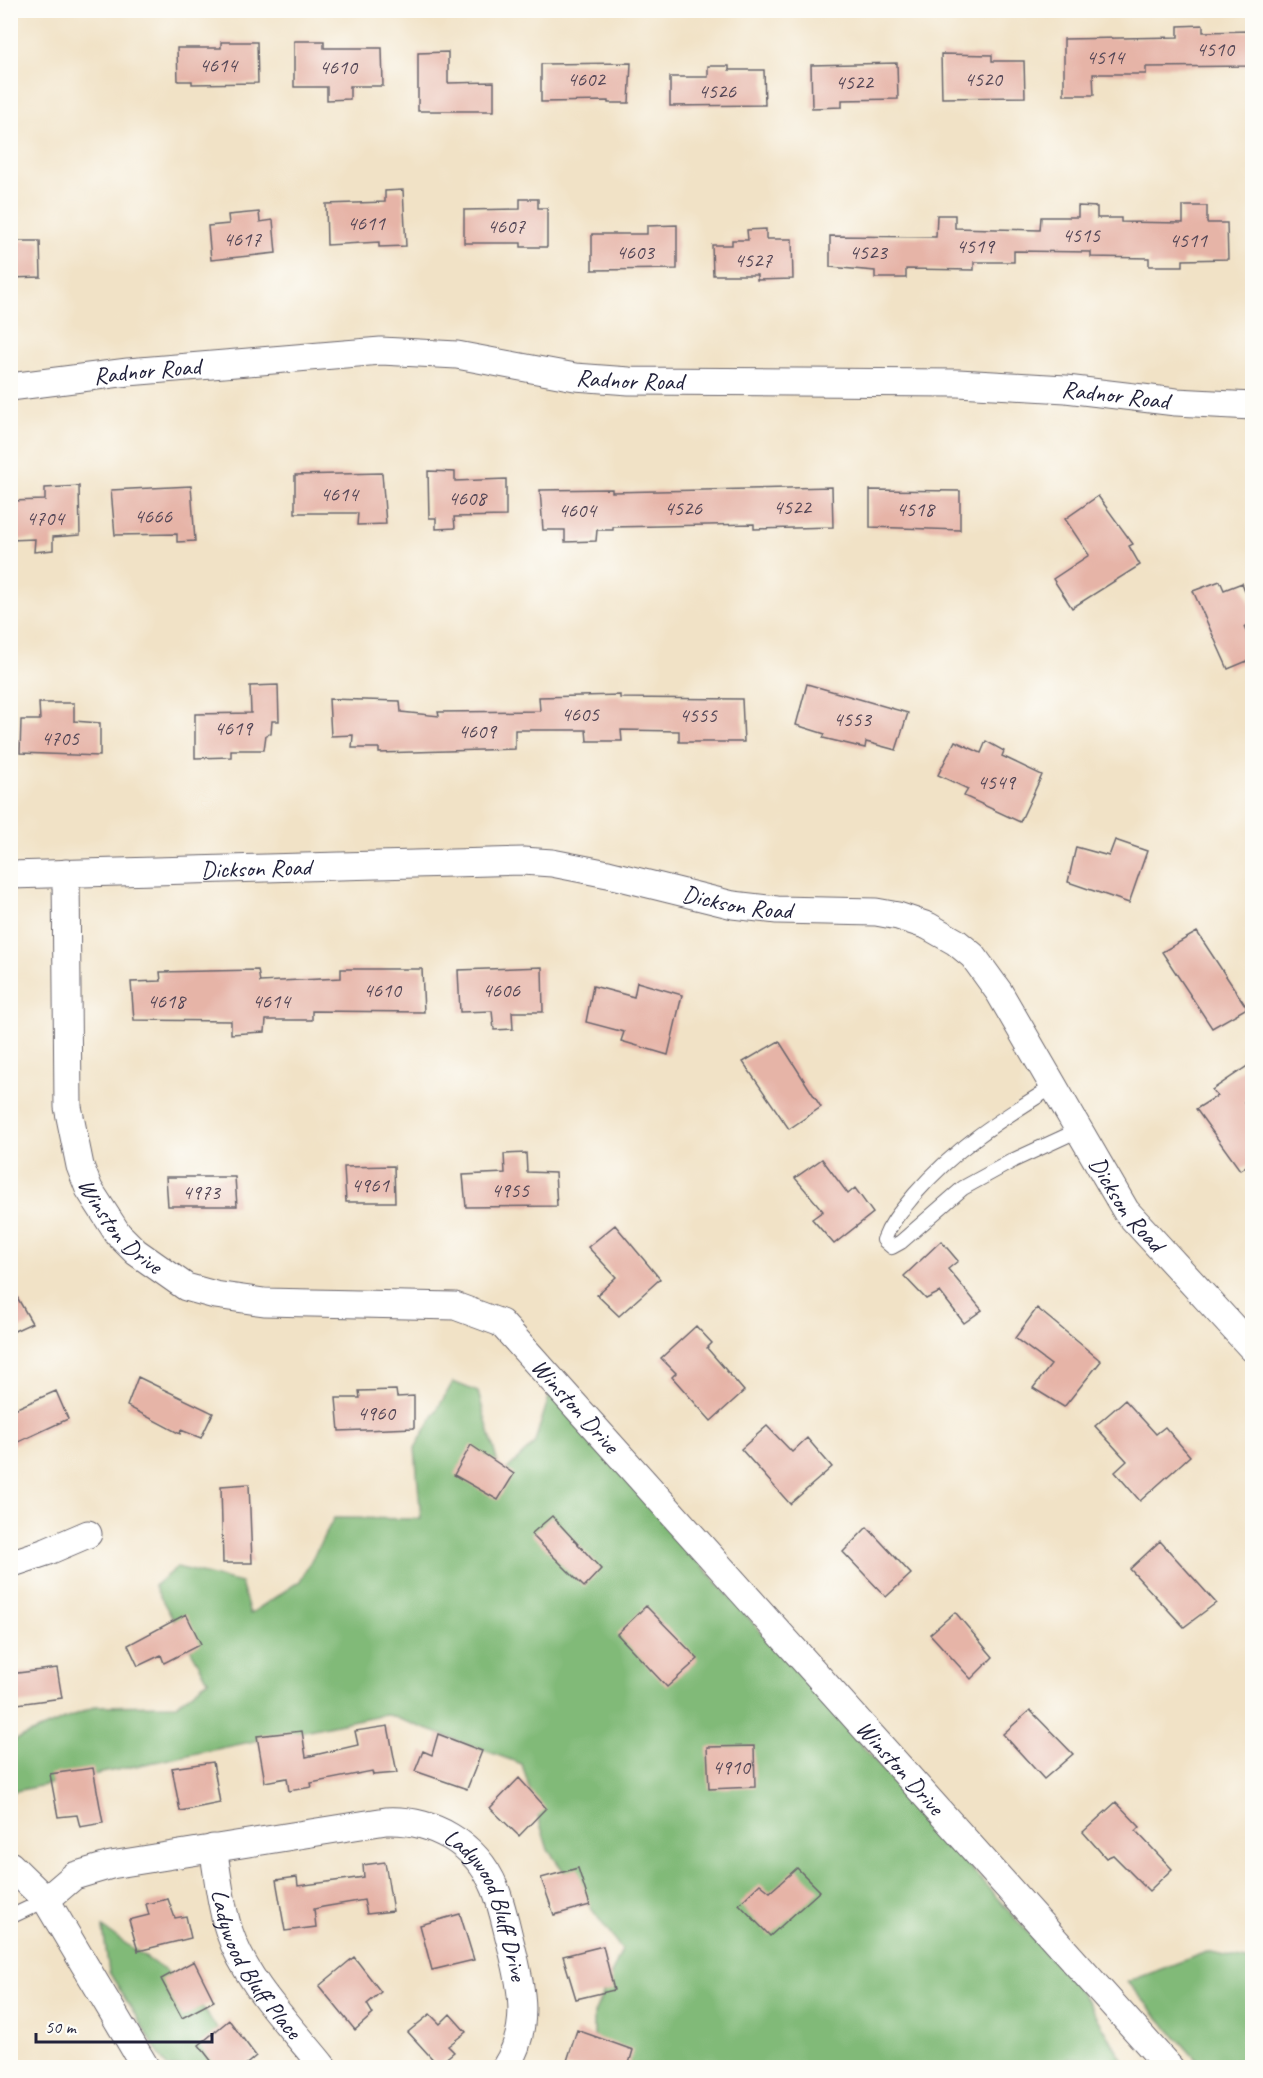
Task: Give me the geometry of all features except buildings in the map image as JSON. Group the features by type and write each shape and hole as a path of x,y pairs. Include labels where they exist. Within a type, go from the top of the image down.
{"street":[{"name":"Radnor Road","path":"10,387 304,355 403,351 458,355 575,377 629,381 958,383 1066,389 1176,402 1252,406"},
{"name":"Dickson Road","path":"10,875 552,862 733,905 777,910 876,912 898,916 928,926 956,942 973,956 999,992 1133,1220 1223,1314 1252,1348"},
{"name":"Winston Drive","path":"66,873 68,1107 80,1166 90,1189 118,1234 136,1252 186,1287 215,1295 264,1302 445,1305 473,1311 501,1323 1170,2067"},
{"path":"10,1563 46,1552 88,1533"},
{"name":"Ladywood Bluff Drive","path":"357,1824 405,1820 434,1827 471,1852 488,1874 496,1889 523,1994 522,2025 513,2054 505,2067"},
{"name":"Ladywood Bluff Place","path":"46,1900 68,1880 84,1871 357,1824"},
{"name":"Ladywood Bluff Place","path":"213,1848 225,1914 238,1951 250,1975 324,2067"},
{"path":"10,1865 46,1900 146,2067"}],"lane":[{"path":"1054,1086 980,1132 958,1150 900,1212 889,1226 884,1239 892,1247 901,1242 963,1188 1014,1160 1079,1130"},
{"path":"10,1917 46,1900"}],"green space":[{"path":"453,1382 478,1392 501,1475 534,1444 550,1394 1085,1997 1124,2062 1068,2059 1062,2068 594,2067 594,2014 622,1950 548,1850 522,1764 385,1714 11,1792 13,1741 96,1706 176,1705 208,1680 154,1586 177,1567 241,1583 250,1614 300,1581 334,1518 421,1519 415,1448"},
{"path":"103,1928 186,1985 245,2067 167,2067 109,1972"},
{"path":"1206,1952 1252,1961 1252,2067 1203,2067 1127,1982"}]}
